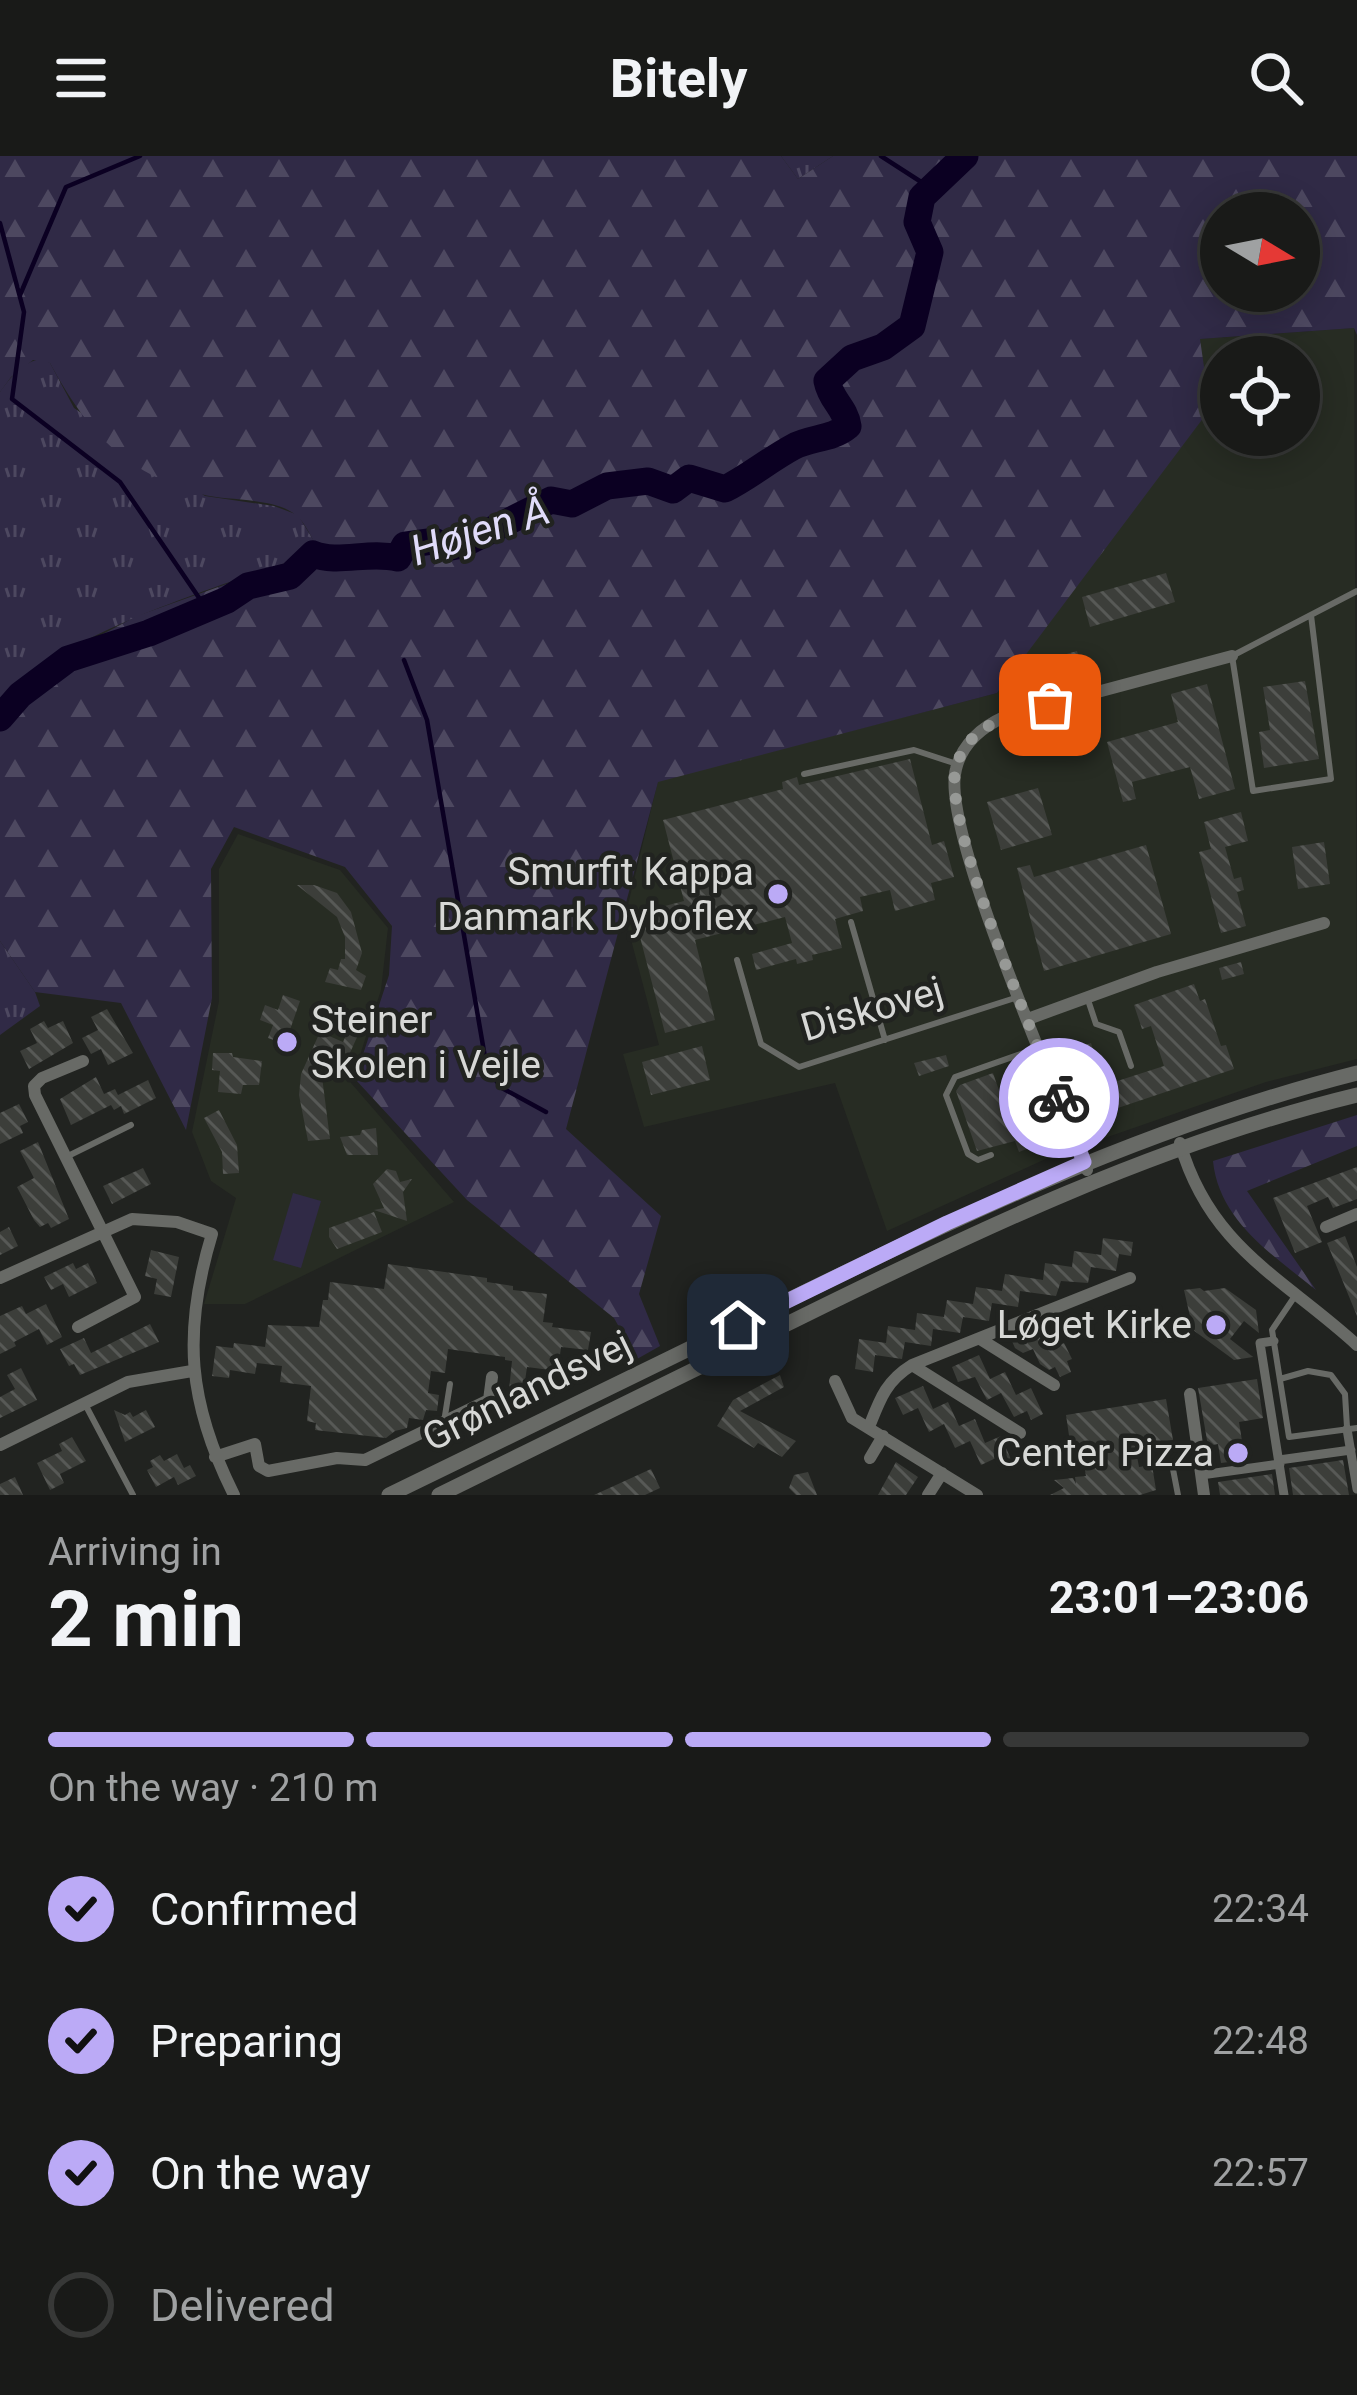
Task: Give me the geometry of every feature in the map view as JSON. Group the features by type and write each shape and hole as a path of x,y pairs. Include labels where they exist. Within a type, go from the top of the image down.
{"street":[{"path":"1092,1183 977,882 955,801 957,764 978,732 1004,717 1232,656"},
{"path":"1028,1019 1324,923"},
{"path":"78,1327 135,1297 35,1095 34,1086 42,1078 83,1061"},
{"name":"Grønlandsvej","path":"389,1495 857,1265 1084,1162 1357,1073"},
{"name":"Grønlandsvej","path":"439,1495 866,1285 1092,1183 1181,1149 1357,1095"},
{"path":"1176,1129 1199,1190 1233,1242 1357,1345"},
{"path":"1326,1227 1357,1214"},
{"path":"0,1278 132,1219 154,1218 212,1234 196,1292 192,1371 215,1457 234,1495"},
{"path":"869,1427 883,1390 893,1376 912,1365 1130,1277"},
{"path":"980,1339 1054,1385"},
{"path":"1274,1341 1260,1343 1284,1495"},
{"path":"912,1365 1020,1433"},
{"path":"0,1445 128,1382 192,1371"},
{"path":"215,1457 255,1444 259,1466 268,1471 337,1458 365,1460 489,1400 491,1377"},
{"path":"835,1381 852,1418 977,1495"},
{"path":"1190,1394 1204,1495"},
{"path":"1352,1428 1357,1489"},
{"path":"870,1458 883,1436"},
{"path":"1201,1475 1351,1450"},
{"path":"928,1495 942,1473"}],"lane":[{"path":"1311,615 1331,779 1253,791 1232,656 1357,591"},
{"path":"804,774 914,750 957,764"},
{"path":"851,922 885,1040"},
{"name":"Diskovej","path":"737,960 761,1044 800,1067 1018,997"},
{"path":"1086,997 1096,1024 1119,1032 1131,1066"},
{"path":"992,1155 978,1160 968,1154 946,1095 949,1085 955,1077 1038,1047"},
{"path":"66,1157 131,1125"},
{"path":"1280,1379 1308,1371 1331,1375 1345,1394 1352,1428 1289,1437 1272,1330 1295,1296"},
{"path":"443,1424 450,1384"},
{"path":"85,1402 133,1495"},
{"path":"1172,1464 1178,1495"}],"shaded area":[{"path":"1354,328 1357,1059 1266,1082 1050,1157 887,1231 835,1083 644,1127 623,1054 659,1045 625,917 658,781 997,693 1199,339 1200,456 1320,456 1320,336 1241,336"},
{"name":"Steiner Skolen i Vejle","path":"238,834 340,870 388,928 381,990 351,1083 454,1202 245,1304 204,1304 236,1198 211,1181 192,1132 219,1001 219,869"}],"green space":[{"path":"0,156 781,156 798,179 833,156 1357,156 1357,335 1354,328 1200,336 1200,422 997,693 658,782 566,1129 661,1216 639,1294 660,1346 637,1359 614,1318 467,1200 355,1079 389,975 392,926 345,867 234,827 211,869 212,998 186,1130 121,1003 35,992 0,941 0,698 21,677 137,616 319,551 291,512 267,503 201,494 129,461 93,429 50,363 33,360 0,392"},
{"path":"781,156 833,156 798,179"},
{"path":"42,359 50,363 74,408 205,496 274,506 298,515 320,551 108,630 31,673 0,698 0,392 23,367"},
{"path":"0,941 40,1006 0,1035"},
{"path":"1357,1115 1357,1146 1247,1191 1316,1290 1266,1250 1237,1219 1217,1182 1213,1161"},
{"path":"293,1193 321,1201 301,1268 273,1260"}],"building":[{"path":"1166,573 1175,602 1090,627 1082,597"},
{"path":"1077,651 1083,673 1038,686 1032,664"},
{"path":"1305,681 1319,759 1264,768 1259,732 1270,730 1263,687"},
{"path":"1207,684 1235,789 1199,799 1190,767 1132,782 1136,799 1123,802 1107,742 1178,722 1171,694"},
{"name":"Smurfit Kappa Danmark Dyboflex","path":"910,759 932,845 944,841 954,877 931,883 935,900 895,911 890,890 860,897 863,911 835,919 842,948 797,964 796,959 756,970 752,954 792,943 785,917 695,940 715,1020 665,1033 634,914 684,901 663,820 783,789 782,782 797,777 799,785"},
{"path":"1038,788 1052,835 1001,850 987,802"},
{"path":"1241,812 1248,841 1225,847 1234,879 1241,877 1244,890 1237,892 1246,926 1221,933 1199,852 1211,849 1204,822"},
{"path":"1324,842 1330,884 1298,889 1292,847"},
{"path":"1146,845 1171,934 1044,971 1017,868 1030,865 1034,877"},
{"path":"297,885 337,893 351,912 362,953 356,970 366,976 361,990 325,982 330,968 338,970 345,959 345,937 337,917"},
{"path":"1241,962 1244,974 1222,980 1219,968"},
{"path":"1194,984 1234,1069 1091,1117 1069,1050 1091,1043 1105,1085 1164,1066 1151,1026 1142,1029 1134,1005"},
{"path":"283,995 300,1001 285,1044 268,1038 273,1025 260,1020 265,1005 278,1010"},
{"path":"107,1009 133,1053 108,1065 101,1049 91,1054 82,1038 98,1030 91,1017"},
{"path":"44,1021 48,1028 63,1021 73,1043 29,1069 20,1051 37,1043 30,1029"},
{"path":"348,1031 358,1035 349,1055 341,1051 331,1074 321,1069 330,1139 308,1141 299,1095 301,1074 320,1032 343,1042"},
{"path":"702,1046 710,1080 651,1095 642,1062"},
{"path":"213,1053 262,1061 259,1085 243,1085 241,1094 218,1092 220,1071 212,1070"},
{"path":"946,1055 949,1066 919,1076 914,1063"},
{"path":"993,1073 1006,1111 1028,1103 1042,1143 1019,1152 1015,1141 977,1151 956,1091 960,1085"},
{"path":"96,1077 104,1094 115,1089 118,1095 148,1080 156,1098 124,1114 121,1106 114,1110 111,1105 71,1125 60,1099"},
{"path":"19,1104 28,1122 20,1126 23,1133 0,1144 0,1113"},
{"path":"219,1110 237,1145 239,1173 223,1174 222,1152 204,1118"},
{"path":"376,1128 378,1155 347,1155 340,1137"},
{"path":"38,1142 69,1219 51,1228 48,1223 40,1227 34,1220 17,1187 34,1178 20,1151"},
{"path":"1357,1167 1357,1199 1333,1208 1328,1197 1307,1206 1322,1242 1295,1253 1273,1198"},
{"path":"143,1168 151,1184 112,1204 103,1186"},
{"path":"387,1169 396,1171 400,1182 412,1179 403,1192 407,1221 374,1210 384,1208 373,1184"},
{"path":"374,1212 382,1232 337,1249 329,1228"},
{"path":"9,1227 18,1246 0,1255 0,1232"},
{"path":"1345,1236 1357,1267 1357,1316 1327,1243"},
{"path":"1103,1238 1133,1242 1131,1256 1119,1254 1116,1271 1091,1267 1088,1283 1061,1281 1056,1296 1020,1291 1018,1307 992,1303 989,1321 963,1317 960,1333 933,1329 931,1346 905,1342 902,1359 875,1355 873,1372 855,1369 859,1339 886,1343 888,1326 915,1330 917,1313 944,1317 947,1300 973,1304 976,1287 1002,1291 1005,1274 1043,1280 1045,1263 1072,1267 1074,1251 1101,1255"},
{"path":"151,1250 179,1257 171,1297 154,1294 157,1279 145,1276"},
{"path":"73,1263 76,1269 88,1263 97,1283 69,1297 63,1284 51,1290 44,1277"},
{"path":"388,1264 487,1278 487,1282 513,1286 513,1290 547,1294 543,1322 591,1332 588,1350 561,1347 558,1371 527,1367 522,1402 508,1400 512,1361 448,1349 445,1373 431,1371 428,1393 439,1395 437,1411 426,1410 423,1420 409,1418 407,1428 386,1438 315,1430 316,1423 307,1421 311,1386 280,1382 282,1366 257,1363 255,1374 230,1370 229,1378 212,1376 216,1346 265,1347 268,1325 319,1327 330,1282 384,1289"},
{"name":"Løget Kirke","path":"1225,1288 1256,1310 1259,1333 1244,1321 1230,1339 1253,1357 1234,1360 1193,1330 1184,1290"},
{"path":"46,1304 62,1337 47,1345 39,1329 0,1354 0,1316 22,1306 26,1314"},
{"path":"150,1324 159,1342 80,1375 60,1349 84,1338 91,1353"},
{"path":"1038,1326 1049,1350 1064,1343 1072,1359 1067,1361 1071,1372 1060,1377 1055,1367 1049,1370 1040,1364 1033,1349 1023,1353 1015,1348 1011,1339"},
{"path":"979,1355 990,1379 1005,1372 1016,1395 1031,1388 1043,1414 1031,1420 1027,1411 1014,1417 1001,1393 987,1400 975,1377 958,1382 952,1367"},
{"path":"21,1368 37,1400 0,1418 0,1397 15,1389 7,1375"},
{"path":"780,1375 784,1387 740,1411 796,1441 782,1457 758,1443 754,1448 717,1426 733,1400"},
{"path":"1257,1379 1263,1418 1239,1422 1245,1460 1221,1463 1218,1444 1208,1446 1198,1388"},
{"path":"923,1386 933,1409 948,1402 959,1426 975,1419 985,1443 1001,1436 1012,1462 1000,1467 996,1458 981,1465 970,1441 955,1448 944,1424 929,1432 918,1408 903,1415 895,1398"},
{"path":"1166,1399 1173,1440 1135,1446 1139,1467 1152,1465 1156,1490 1140,1495 1050,1495 1064,1488 1054,1480 1073,1478 1076,1484 1075,1477 1086,1476 1082,1454 1072,1456 1066,1415"},
{"path":"114,1410 130,1412 133,1417 146,1410 155,1427 125,1442"},
{"path":"72,1437 86,1461 60,1474 64,1483 50,1490 37,1463 62,1451 59,1444"},
{"path":"177,1454 184,1468 190,1465 196,1476 178,1485 174,1477 156,1487 147,1470 153,1467 150,1461"},
{"path":"1343,1460 1349,1495 1293,1495 1289,1468"},
{"path":"896,1462 918,1477 906,1495 878,1495"},
{"path":"651,1469 660,1488 645,1495 594,1495"},
{"path":"808,1472 817,1495 796,1495 789,1488 794,1475"},
{"path":"1272,1474 1275,1495 1220,1495 1218,1482"},
{"path":"15,1477 23,1495 0,1495 0,1484"}],"waterway":[{"path":"20,295 66,187 140,156"},
{"path":"881,156 929,187"},
{"name":"Højen Å","path":"0,718 20,695 68,659 149,633 227,600 248,586 290,576 313,554 398,558 405,545 434,541 446,548 462,545 551,500 572,504 607,486 648,481 673,490 689,478 725,489 793,447 841,431 848,426 827,381 852,358 883,347 912,326 930,252 917,222 922,197 965,156"},
{"path":"0,223 24,312 12,399 120,482 206,608"},
{"path":"404,660 427,720 487,1069 502,1088 546,1112"}],"way so far":[{"path":"1050,705 1004,717 978,732 961,756 953,784 977,882 1059,1098"}],"place":[{"name":"Smurfit Kappa Danmark Dyboflex","path":"778,894"},
{"name":"Steiner Skolen i Vejle","path":"287,1042"},
{"name":"Løget Kirke","path":"1216,1325"},
{"name":"Center Pizza","path":"1238,1453"}],"route":[{"path":"738,1325 1084,1162 1059,1098"}]}
